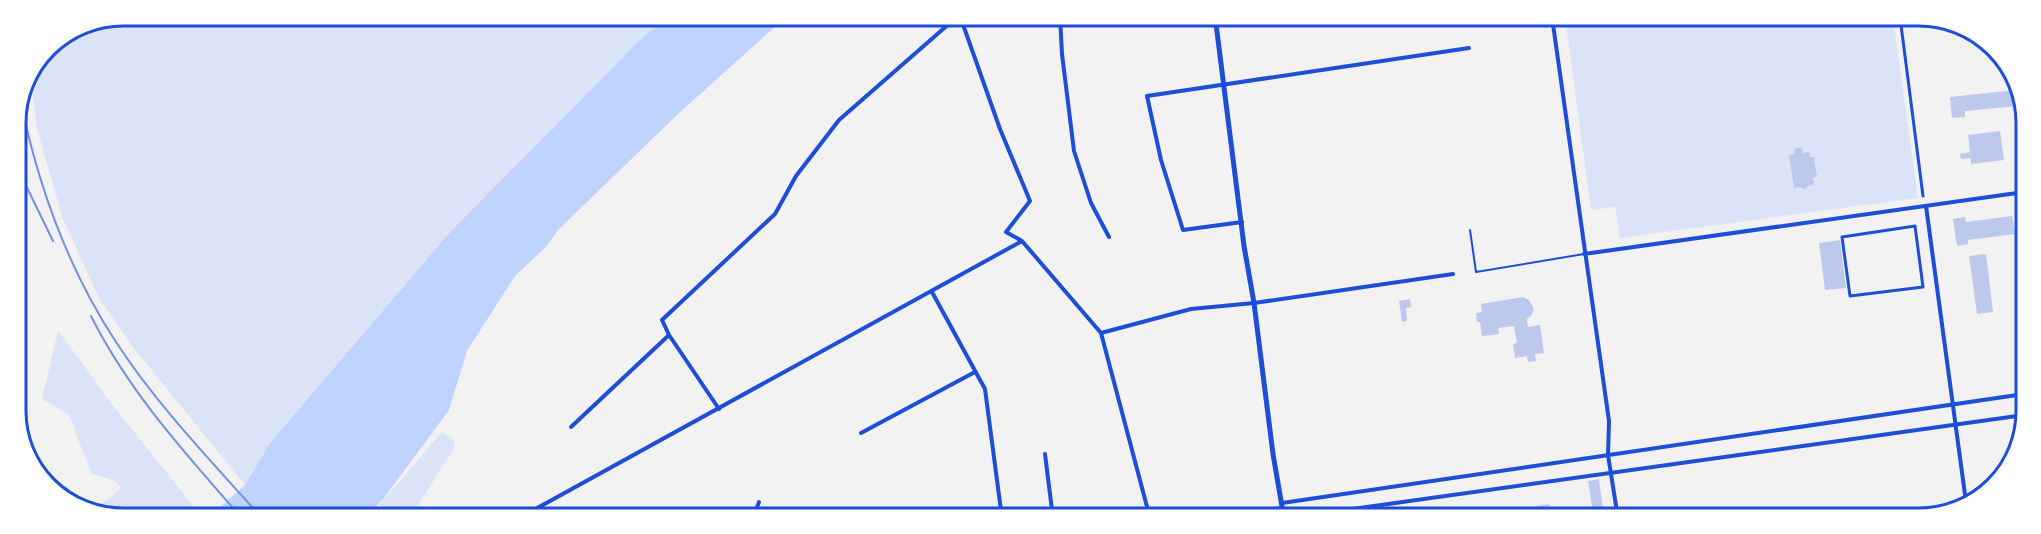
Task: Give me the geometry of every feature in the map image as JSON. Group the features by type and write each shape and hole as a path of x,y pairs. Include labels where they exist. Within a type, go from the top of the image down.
{"street":[{"path":"719,410 662,320 776,214 796,176 839,120 947,26"},
{"path":"963,26 1000,129 1030,201 1006,232 1023,241 1101,333 1147,508"},
{"path":"1061,26 1074,151 1091,202 1109,237"},
{"path":"1216,26 1282,506"},
{"path":"1553,26 1609,422 1608,455 1616,508"},
{"path":"1901,26 1923,196"},
{"path":"1242,222 1183,230 1161,160 1147,96 1468,48"},
{"path":"1584,254 2016,193"},
{"path":"1926,206 1965,497"},
{"path":"1915,226 1923,287 1850,296 1842,237 1915,226"},
{"path":"537,508 1023,241"},
{"path":"1101,333 1191,309 1254,303 1453,274"},
{"path":"932,292 985,389 1001,508"},
{"path":"571,427 669,334"},
{"path":"861,433 975,372"},
{"path":"1267,508 2016,395"},
{"path":"1360,508 2016,416"},
{"path":"1045,454 1052,508"},
{"path":"757,508 759,502"}],"lane":[{"path":"1470,230 1476,272 1584,254"}],"shaded area":[{"path":"658,26 644,36 450,232 270,443 245,485 132,346 99,298 63,219 37,129 32,88 42,68 68,42 103,27"},
{"path":"1566,26 1894,26 1918,198 1620,238 1615,207 1591,210"},
{"path":"58,330 111,403 195,508 122,508 96,505 121,488 115,481 92,474 68,414 42,399"},
{"path":"442,432 453,438 455,447 417,508 377,508"},
{"path":"55,481 67,487 78,498"}],"water":[{"path":"658,26 776,26 678,114 559,229 546,247 515,276 467,351 449,410 375,508 219,508 245,485 270,443 450,232 644,36"}],"building":[{"path":"2010,91 2014,106 1965,111 1965,117 1952,118 1950,97"},
{"path":"2000,131 2004,160 1971,164 1971,158 1961,159 1960,154 1970,152 1968,135"},
{"path":"1802,147 1803,153 1809,152 1810,157 1814,157 1817,177 1813,177 1814,185 1807,186 1806,189 1794,188 1789,155 1794,154 1794,149"},
{"path":"2012,216 2015,234 1968,240 1968,244 1957,246 1953,219 1965,217 1966,222"},
{"path":"1840,240 1846,288 1825,290 1819,243"},
{"path":"1986,254 1993,312 1977,314 1969,256"},
{"path":"1523,297 1529,300 1534,309 1527,319 1528,327 1540,325 1544,353 1535,354 1536,361 1528,362 1527,356 1515,358 1513,344 1517,343 1514,326 1498,328 1499,334 1482,336 1480,322 1477,322 1476,313 1482,312 1481,304"},
{"path":"1410,299 1411,307 1406,308 1407,321 1402,322 1399,301"},
{"path":"1599,479 1603,508 1592,508 1588,481"},
{"path":"1549,504 1550,508 1538,508 1537,506"}],"railway":[{"path":"26,126 57,227 83,286 99,314 149,388 253,508"},
{"path":"26,186 53,241"},
{"path":"91,316 106,344 141,396 179,446 233,508"}]}
